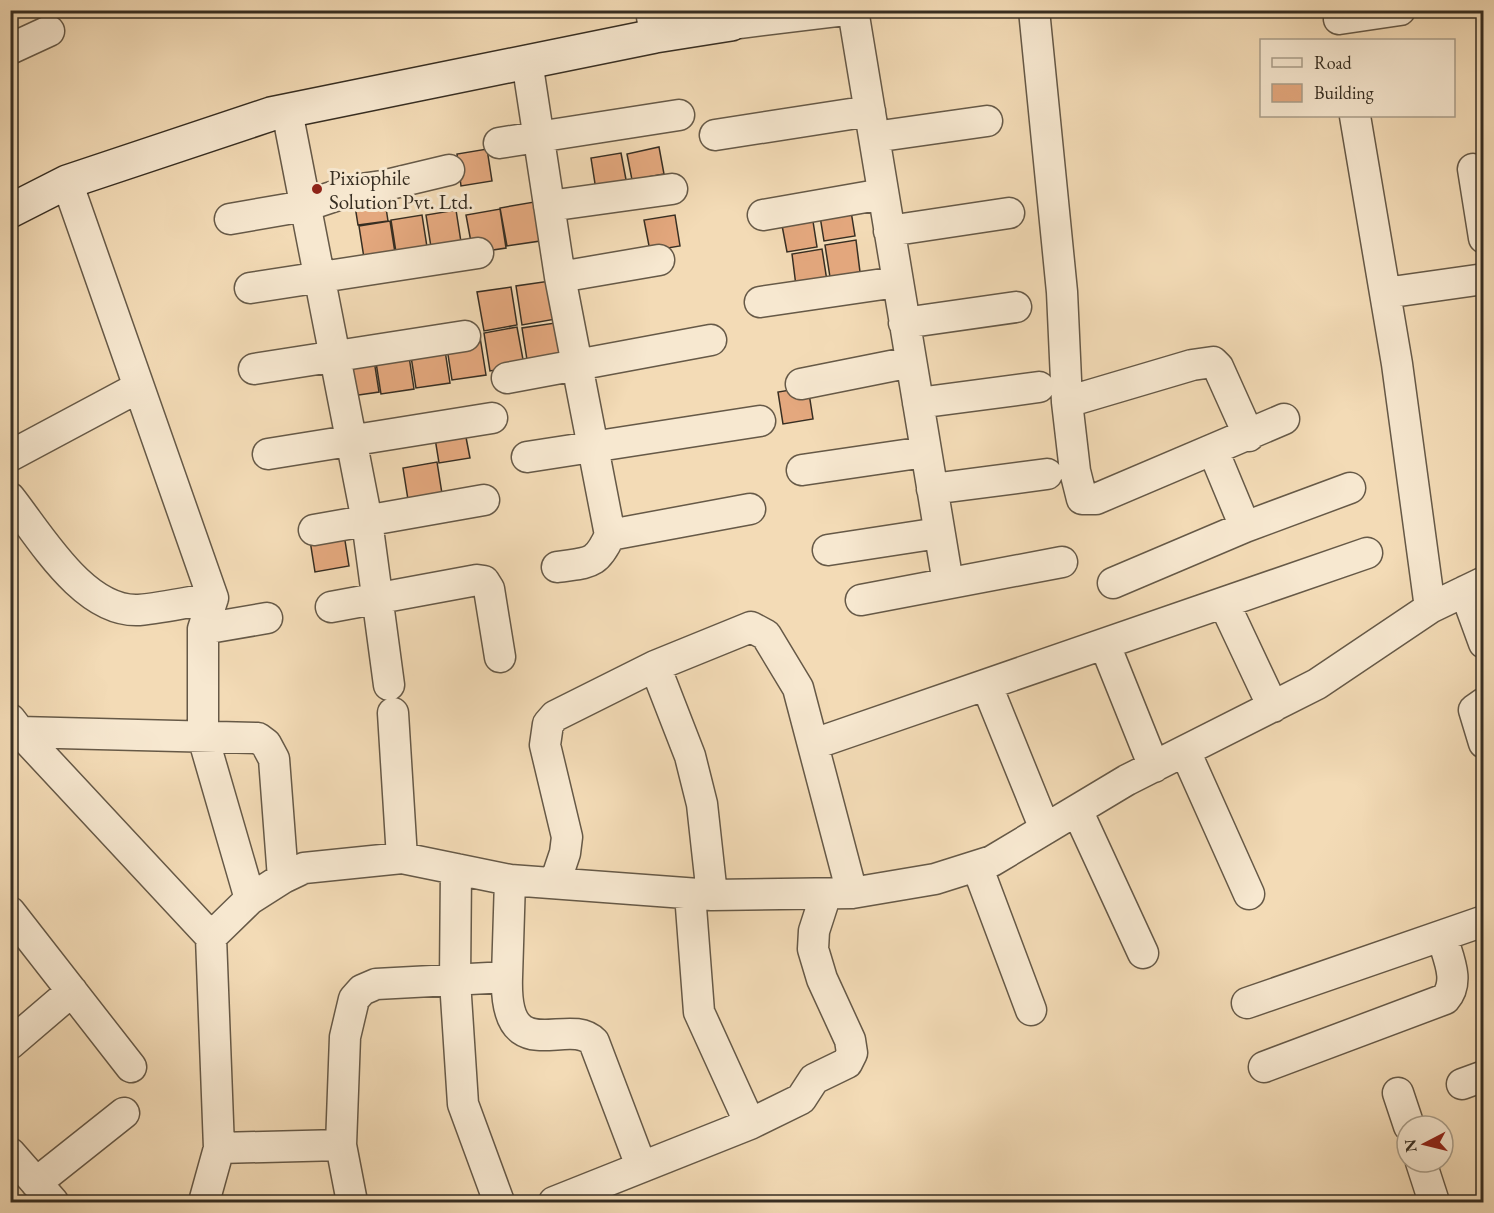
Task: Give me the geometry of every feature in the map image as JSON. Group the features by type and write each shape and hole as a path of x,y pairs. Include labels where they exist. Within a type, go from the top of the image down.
{"street":[{"path":"10,211 67,182 286,111 527,61 653,23 845,10"},
{"path":"853,10 948,584"},
{"path":"1034,10 1062,292 1067,402 1075,471 1082,499 1096,499 1249,436 1284,419"},
{"path":"1339,23 1400,10"},
{"path":"10,49 49,31"},
{"path":"527,61 560,277 595,447 610,535 598,557 590,561 557,567"},
{"path":"286,111 367,521 391,699 402,858"},
{"path":"499,143 680,115"},
{"path":"1355,117 1385,293 1430,608"},
{"path":"715,135 872,124 987,121"},
{"path":"1473,169 1484,238"},
{"path":"230,219 305,206 353,190 382,186 449,170"},
{"path":"67,182 213,598 203,629 203,737 250,899"},
{"path":"549,206 672,189"},
{"path":"763,215 883,194"},
{"path":"889,231 1009,213"},
{"path":"250,288 478,253"},
{"path":"560,277 659,260"},
{"path":"1385,293 1484,279"},
{"path":"760,302 897,282"},
{"path":"904,323 1016,307"},
{"path":"254,369 465,336"},
{"path":"507,378 711,340"},
{"path":"801,384 911,362"},
{"path":"1067,402 1192,365 1214,362 1249,436"},
{"path":"10,456 139,387"},
{"path":"918,403 1039,387"},
{"path":"268,454 492,418"},
{"path":"527,457 760,421"},
{"path":"1213,450 1245,527"},
{"path":"802,470 926,452"},
{"path":"932,489 1047,474"},
{"path":"1113,583 1245,527 1350,488"},
{"path":"10,498 72,577 90,593 114,606 137,610 213,598"},
{"path":"314,530 484,500"},
{"path":"610,535 750,509"},
{"path":"828,550 939,533"},
{"path":"814,744 1367,554"},
{"path":"861,600 1062,562"},
{"path":"331,607 477,580 484,581 489,589 500,657"},
{"path":"212,938 250,899 304,868 402,858 510,880 701,895 839,893 935,879 992,861 1154,767 1317,684 1430,608 1474,586 1484,643"},
{"path":"1224,603 1273,707"},
{"path":"203,629 267,618"},
{"path":"554,1203 750,1124 801,1099 814,1079 847,1063 852,1053 850,1040 822,979 813,949 814,931 839,893 814,744 798,688 775,646 757,629 741,629 655,666 555,716 548,724 545,745 567,837 565,853 555,883"},
{"path":"1105,645 1154,767"},
{"path":"655,666 690,756 702,804 699,1012 750,1124"},
{"path":"987,686 1046,829"},
{"path":"1484,703 1474,710 1484,743"},
{"path":"15,726 258,738 271,752 283,878"},
{"path":"15,726 212,938 219,1148 204,1203"},
{"path":"1185,751 1249,894"},
{"path":"1077,810 1143,953"},
{"path":"977,866 1031,1010"},
{"path":"456,869 455,981 463,1104 499,1203"},
{"path":"510,880 507,976 507,1002 510,1012 521,1028 542,1036 582,1035 594,1042 641,1166"},
{"path":"10,912 130,1067"},
{"path":"1246,1003 1484,921"},
{"path":"1264,1067 1445,999 1451,992 1454,982 1442,936"},
{"path":"352,1203 341,1144 345,1037 354,999 362,990 376,984 455,981 507,976"},
{"path":"10,1044 72,992"},
{"path":"1398,1094 1405,1114"},
{"path":"10,1153 44,1193 124,1113"},
{"path":"219,1148 341,1144"},
{"path":"1425,1174 1434,1203"}],"building":[{"path":"659,147 664,174 632,180 627,154"},
{"path":"487,149 492,181 461,186 457,154"},
{"path":"621,153 627,185 596,190 591,158"},
{"path":"383,188 388,221 358,225 353,193"},
{"path":"534,202 540,241 507,246 500,208"},
{"path":"850,205 855,236 824,241 819,210"},
{"path":"500,209 506,248 473,253 466,215"},
{"path":"456,210 461,242 431,247 426,215"},
{"path":"422,215 427,247 396,252 391,220"},
{"path":"675,215 680,246 650,251 644,220"},
{"path":"812,215 817,247 787,252 781,220"},
{"path":"390,221 395,253 364,258 359,226"},
{"path":"856,240 860,272 830,277 825,245"},
{"path":"822,249 827,281 796,286 792,254"},
{"path":"550,281 556,319 522,325 516,286"},
{"path":"511,287 517,325 484,331 477,292"},
{"path":"555,323 562,361 528,366 522,328"},
{"path":"517,327 524,365 490,371 484,333"},
{"path":"480,337 486,375 452,380 446,342"},
{"path":"444,344 450,383 416,388 410,350"},
{"path":"408,350 414,389 381,394 375,356"},
{"path":"373,354 379,392 345,397 339,360"},
{"path":"808,387 813,419 783,424 778,392"},
{"path":"464,427 470,458 439,463 434,432"},
{"path":"437,462 443,500 409,506 403,468"},
{"path":"343,528 349,566 315,572 309,534"}],"place":[{"name":"Pixiophile Solution Pvt. Ltd.","path":"317,189"}]}
